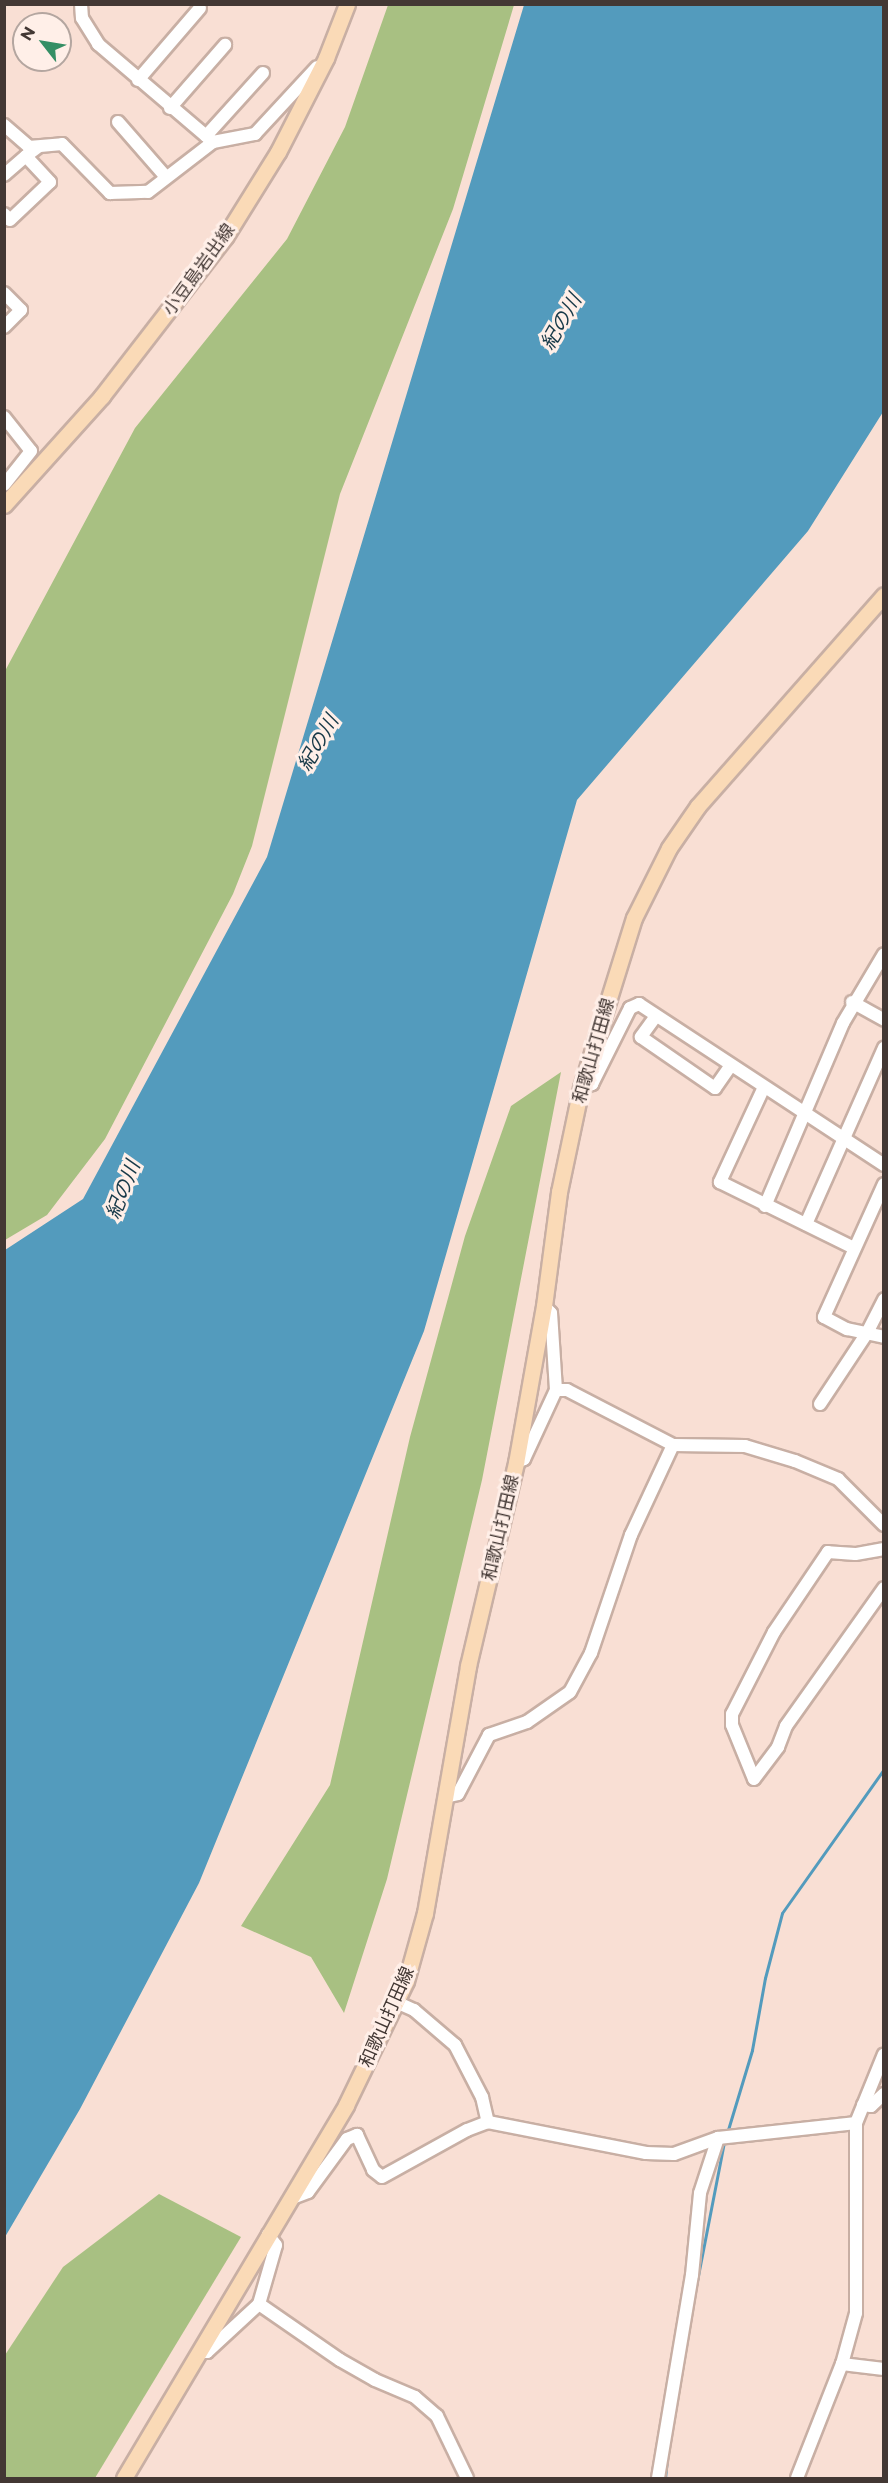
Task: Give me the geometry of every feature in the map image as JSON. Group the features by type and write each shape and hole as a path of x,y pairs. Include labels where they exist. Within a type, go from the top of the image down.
{"main road":[{"name":"小豆島岩出線","path":"4,505 102,396 179,301 278,152 326,58 347,4"},
{"name":"和歌山打田線","path":"124,2478 346,2104 396,2002 425,1913 468,1666 516,1462 544,1306 559,1192 581,1088 634,918 669,848 749,744 884,595"}],"street":[{"path":"81,4 82,18 98,44 170,108 210,139 255,134 326,58"},
{"path":"138,80 200,8"},
{"path":"170,108 225,45"},
{"path":"4,125 29,147 62,144 110,193 148,192 210,139 263,73"},
{"path":"118,122 166,177"},
{"path":"4,175 38,147"},
{"path":"4,214 10,220 50,182 26,156"},
{"path":"4,293 21,310 4,327"},
{"path":"4,485 31,450 6,422"},
{"path":"765,1206 852,1002 884,954"},
{"path":"852,1002 884,1020"},
{"path":"581,1088 592,1084 630,1008 639,1004 884,1165"},
{"path":"656,1016 641,1037 715,1088 731,1065"},
{"path":"806,1224 846,1140 884,1048"},
{"path":"764,1087 720,1182 854,1248"},
{"path":"884,1184 824,1317 884,1337"},
{"path":"820,1404 867,1333 884,1299"},
{"path":"516,1462 524,1459 556,1390 551,1313 544,1306"},
{"path":"556,1390 567,1390 673,1445 745,1446 772,1452 838,1479 884,1525"},
{"path":"445,1797 458,1794 489,1735 527,1722 570,1692 591,1653 631,1535 673,1445"},
{"path":"884,1549 855,1554 828,1552 774,1632 732,1714 732,1725 754,1779 778,1747 786,1726 884,1588"},
{"path":"396,2002 414,2010 455,2045 482,2097 488,2122"},
{"path":"797,2478 842,2364 856,2313 856,2123 884,2054"},
{"path":"863,2105 871,2106 884,2094"},
{"path":"290,2199 308,2192 347,2139 357,2135 373,2170 382,2177 467,2130 488,2122 646,2153 674,2154 718,2138 856,2123"},
{"path":"658,2478 692,2275 700,2193 718,2138"},
{"path":"199,2352 207,2352 259,2304 276,2246 268,2235"},
{"path":"259,2304 358,2370 415,2397 437,2416 467,2478"},
{"path":"842,2364 884,2369"}],"green space":[{"path":"388,5 514,5 453,209 340,494 252,846 233,894 105,1139 47,1215 5,1240 5,671 135,428 287,239 345,127"},
{"path":"561,1072 482,1480 387,1879 344,2013 311,1957 241,1926 330,1785 410,1437 465,1236 511,1106"},
{"path":"159,2194 241,2237 95,2478 5,2478 5,2355 63,2267"}],"water":[{"name":"紀の川","path":"524,5 883,5 883,412 808,531 577,800 424,1331 199,1883 80,2109 5,2237 5,1250 83,1199 267,857"}],"waterway":[{"path":"727,2133 752,2050 765,1978 782,1913 884,1769"},
{"path":"696,2286 724,2142"},
{"path":"665,2478 667,2458"}]}
